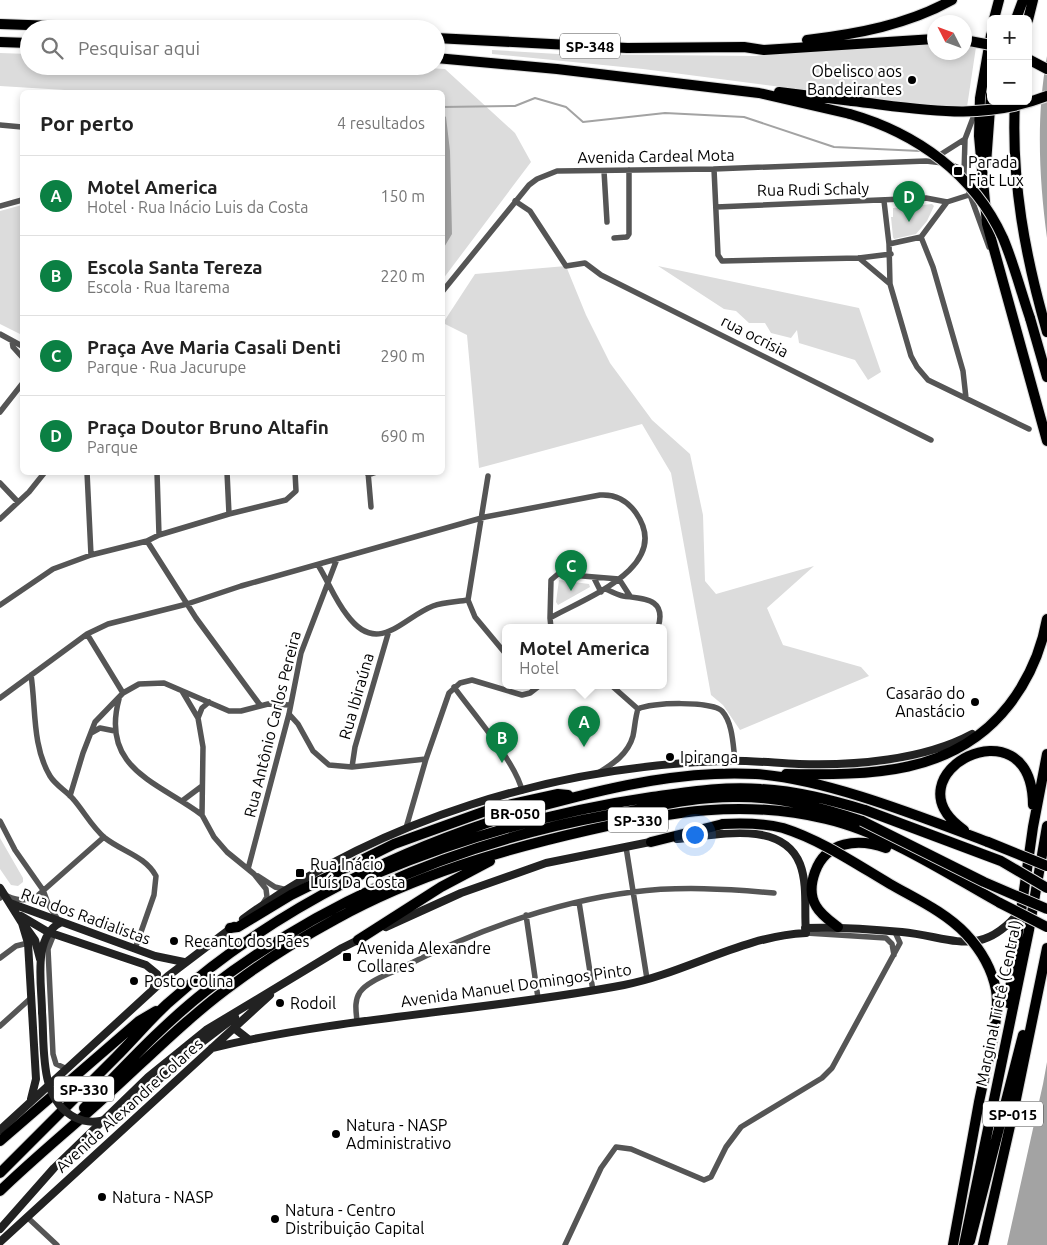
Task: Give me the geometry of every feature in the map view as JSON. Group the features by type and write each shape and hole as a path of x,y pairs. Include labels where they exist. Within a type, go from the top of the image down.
{"highway":[{"path":"744,47 845,36 876,29 912,18 952,0"},
{"path":"995,15 999,0"},
{"path":"1017,15 1023,0"},
{"path":"1029,15 1033,0"},
{"path":"0,24 20,25"},
{"name":"SP-348","path":"445,38 627,48 744,47"},
{"path":"744,47 764,50 927,39"},
{"path":"972,41 987,44"},
{"path":"0,42 20,43"},
{"path":"987,58 980,98 979,136 987,224 1047,441"},
{"name":"SP-348","path":"445,59 557,69 758,93"},
{"path":"1031,60 1047,69"},
{"path":"758,93 778,92 966,113 999,110 1047,96"},
{"path":"758,93 850,114 908,136 930,150 966,183 977,196 1002,238 1030,318 1047,377"},
{"path":"983,190 990,105"},
{"path":"1016,105 1014,159 1017,196 1024,241 1047,332"},
{"path":"757,774 850,774 902,768 942,758 972,742 1000,717 1025,683 1042,644 1047,619"},
{"path":"975,837 952,820 946,813 941,797 945,778 956,762 974,752 983,750 1002,753 1011,757 1026,771 1033,789 1033,827"},
{"path":"1005,1049 1006,1011 1033,827 1047,754"},
{"path":"757,774 819,786 870,800 975,837 1047,866"},
{"name":"BR-050","path":"312,901 362,873 430,842 509,815 580,796 672,778 757,774"},
{"path":"312,901 420,856 476,836 538,818 616,802 690,791 760,789 794,792 865,810 1001,861 1047,888"},
{"path":"230,928 238,928 292,895 426,831 494,808 558,794 580,796"},
{"path":"23,1169 147,1043 206,991 298,928 392,879 457,854 521,834 589,818 705,799 733,796 781,800 823,809 862,821 992,885 1047,909"},
{"name":"SP-330","path":"0,1191 211,1002 268,960 338,918 379,897 461,864 520,846 610,825 695,811 759,808 829,819 867,832 1047,927"},
{"path":"651,842 723,824 768,825 802,835 824,845 933,909 966,934 978,948 988,966 994,983 997,1000 996,1019 953,1245"},
{"name":"Marginal Tietê (Central)","path":"964,1245 1005,1049 1047,826"},
{"path":"838,927 820,912 811,892 812,880 817,866 826,853 839,845 868,842 918,858"},
{"path":"358,940 441,887 481,864 510,853 520,846"},
{"name":"SP-330","path":"0,1173 167,1005 223,960 268,928 312,901"},
{"name":"SP-015","path":"982,1245 1016,1104 1047,948"},
{"path":"969,1245 1006,1096 1040,981"},
{"path":"0,1141 139,1021 167,1005"}],"main road":[{"path":"0,1130 65,1068 184,962 261,906 287,890 352,854 406,828 522,790 596,774 669,765 735,760 824,764 905,756 962,740 1000,717"},
{"path":"0,1228 54,1168 148,1077 206,1030 358,940 422,909 501,878 546,863 651,842 756,833 770,836 782,842 800,864 806,930 838,927 895,932 955,942 977,940 998,934 1006,928 1022,909"},
{"path":"1,893 35,940 41,963"},
{"name":"Rua dos Radialistas","path":"8,902 60,923 136,949 184,962"},
{"name":"Rua dos Radialistas","path":"16,912 28,922 51,933 146,965 154,970 158,977 153,990"},
{"path":"22,923 28,943 36,1079 30,1100"},
{"path":"60,923 44,942 41,963 42,1012 47,1078 50,1091 59,1106 67,1114 81,1120 104,1121 124,1111 193,1049 249,1004"},
{"name":"Avenida Manuel Domingos Pinto","path":"212,1048 248,1039 357,1021 538,998 647,980 756,941 806,930"},
{"path":"107,953 112,950 113,941"},
{"name":"Avenida Alexandre Colares","path":"0,1242 277,988"},
{"path":"234,1028 248,1039"}],"street":[{"path":"980,98 965,139 964,170 970,195 986,240 995,256"},
{"path":"0,125 20,127"},
{"name":"Avenida Cardeal Mota","path":"926,161 947,152 965,139"},
{"name":"Avenida Cardeal Mota","path":"445,288 515,201 537,179 558,171 714,169 926,161 940,162 964,170"},
{"path":"714,169 718,255 722,261 859,258 891,254"},
{"path":"614,238 627,237 629,234 629,170"},
{"path":"604,171 607,222"},
{"name":"Rua Rudi Schaly","path":"716,207 926,198 947,202 970,195"},
{"path":"0,206 20,201"},
{"name":"rua ocrisia","path":"515,201 530,211 566,266 585,264 601,275 931,440"},
{"path":"884,201 891,254 890,284 916,367 928,380 1029,428"},
{"path":"889,244 921,237 947,202"},
{"path":"921,237 933,267 963,371 966,398"},
{"path":"859,258 890,284"},
{"path":"0,334 20,345"},
{"path":"12,341 13,347 20,355"},
{"path":"0,412 20,387"},
{"path":"0,519 42,475"},
{"path":"87,475 91,555"},
{"path":"157,475 159,535"},
{"path":"227,475 229,514"},
{"path":"0,605 54,569 91,555 147,541 159,535 229,514 286,500 293,494 296,484 295,475"},
{"path":"368,475 371,507"},
{"path":"488,476 468,600 474,617 502,650"},
{"path":"0,483 18,502"},
{"path":"0,698 87,634 108,624 187,604 480,519 600,494 618,496 637,514 644,540 642,553 636,563 619,579 603,590 550,618"},
{"path":"147,541 187,604 260,705"},
{"name":"Rua Antônio Carlos Pereira","path":"248,869 288,714 301,653 338,559"},
{"path":"318,565 340,606 356,625 371,632 388,634 434,606 468,600"},
{"path":"551,624 550,587 553,576 563,573 594,578 619,579"},
{"path":"594,578 603,590 645,598 656,605 660,615 659,624"},
{"path":"619,579 630,596"},
{"path":"87,634 121,696 115,715 114,731 122,751 144,778 202,815 224,848 248,869 275,887 287,890"},
{"name":"Rua Ibiraúna","path":"352,767 355,748 388,634"},
{"path":"31,675 41,756 50,777 70,796 84,816 104,837 145,861 156,876 154,896 136,949"},
{"path":"406,828 445,703 454,687 472,680 522,695 530,693 534,689"},
{"path":"70,796 89,734 95,722 121,696 146,682 164,683 235,711 260,705 290,705"},
{"path":"454,687 520,779 522,790"},
{"path":"615,689 638,709"},
{"path":"182,690 198,718 204,756 202,815"},
{"path":"198,718 202,708 209,702"},
{"path":"638,709 653,705 707,705 716,707 724,712 728,722 735,760"},
{"path":"596,774 614,764 626,751 632,738 638,709"},
{"path":"288,714 296,720 320,760 334,767 352,767 426,759"},
{"path":"89,734 100,728 114,731"},
{"path":"182,801 202,786"},
{"path":"0,821 16,850 44,890 49,906 60,923"},
{"path":"1,893 13,899 29,900 44,890 104,837"},
{"path":"626,847 647,980"},
{"path":"254,874 267,893 266,900 261,906"},
{"path":"357,1021 357,998 360,992 371,983 448,946 526,915 579,902 634,892 719,889 774,893"},
{"path":"579,902 594,990"},
{"path":"526,915 538,998"},
{"name":"Avenida Manuel Domingos Pinto","path":"806,930 886,938 892,944 894,956"},
{"path":"565,1245 601,1168 616,1148 631,1149 695,1178 704,1180 711,1177 726,1147 741,1127 822,1078 832,1068 894,956 900,943 895,932"},
{"path":"51,933 48,950 53,1054 56,1064 65,1068"},
{"path":"0,958 16,946 28,943"},
{"path":"0,1026 32,997"},
{"path":"27,1217 57,1245"}],"shaded area":[{"path":"927,44 927,60 972,60 972,47 976,47 967,107 928,106 643,69 492,54 492,50 558,54 755,56"},
{"path":"0,53 20,54 20,75 445,75 445,69 515,133 531,162 445,276 445,90 65,90 0,86"},
{"path":"1047,56 1047,238 1042,192 1040,124"},
{"path":"445,116 450,151 452,234 445,246"},
{"path":"932,204 934,206 927,221 916,234 894,239 891,217 893,217 893,208"},
{"path":"20,206 20,334 0,324 0,211"},
{"path":"566,266 586,315 610,363 652,420 690,454 703,515 705,581 716,594 814,566 767,608 783,645 861,667 869,676 740,730 723,705 711,695 671,473 642,424 479,468 467,335 445,324 445,320 475,274"},
{"path":"658,266 859,308 881,372 868,380 855,360 799,343 797,330 791,338 771,333 765,323 749,323 736,311 724,309"},
{"path":"559,580 589,584 590,587 558,605 556,602"},
{"path":"0,838 23,878 23,882 18,886 11,885 0,869"},
{"path":"1047,1062 1047,1245 1007,1245 1043,1084"}],"waterway":[{"path":"445,107 515,106 535,98 566,107 583,122 665,113 744,117 834,147 920,151"}],"place":[{"name":"Obelisco aos Bandeirantes","path":"912,80"},
{"name":"Parada Fiat Lux","path":"958,171"},
{"name":"Praça Doutor Bruno Altafin","path":"909,222"},
{"name":"Praça Ave Maria Casali Denti","path":"571,591"},
{"name":"Casarão do Anastácio","path":"975,702"},
{"name":"Motel America","path":"584,747"},
{"name":"Ipiranga","path":"670,757"},
{"name":"Escola Santa Tereza","path":"502,763"},
{"name":"Rua Inácio Luís Da Costa","path":"300,873"},
{"name":"Recanto dos Pães","path":"174,941"},
{"name":"Avenida Alexandre Collares","path":"347,957"},
{"name":"Posto Colina","path":"134,981"},
{"name":"Rodoil","path":"280,1003"},
{"name":"Natura - NASP Administrativo","path":"336,1134"},
{"name":"Natura - NASP","path":"102,1197"},
{"name":"Natura - Centro Distribuição Capital","path":"275,1219"}]}
